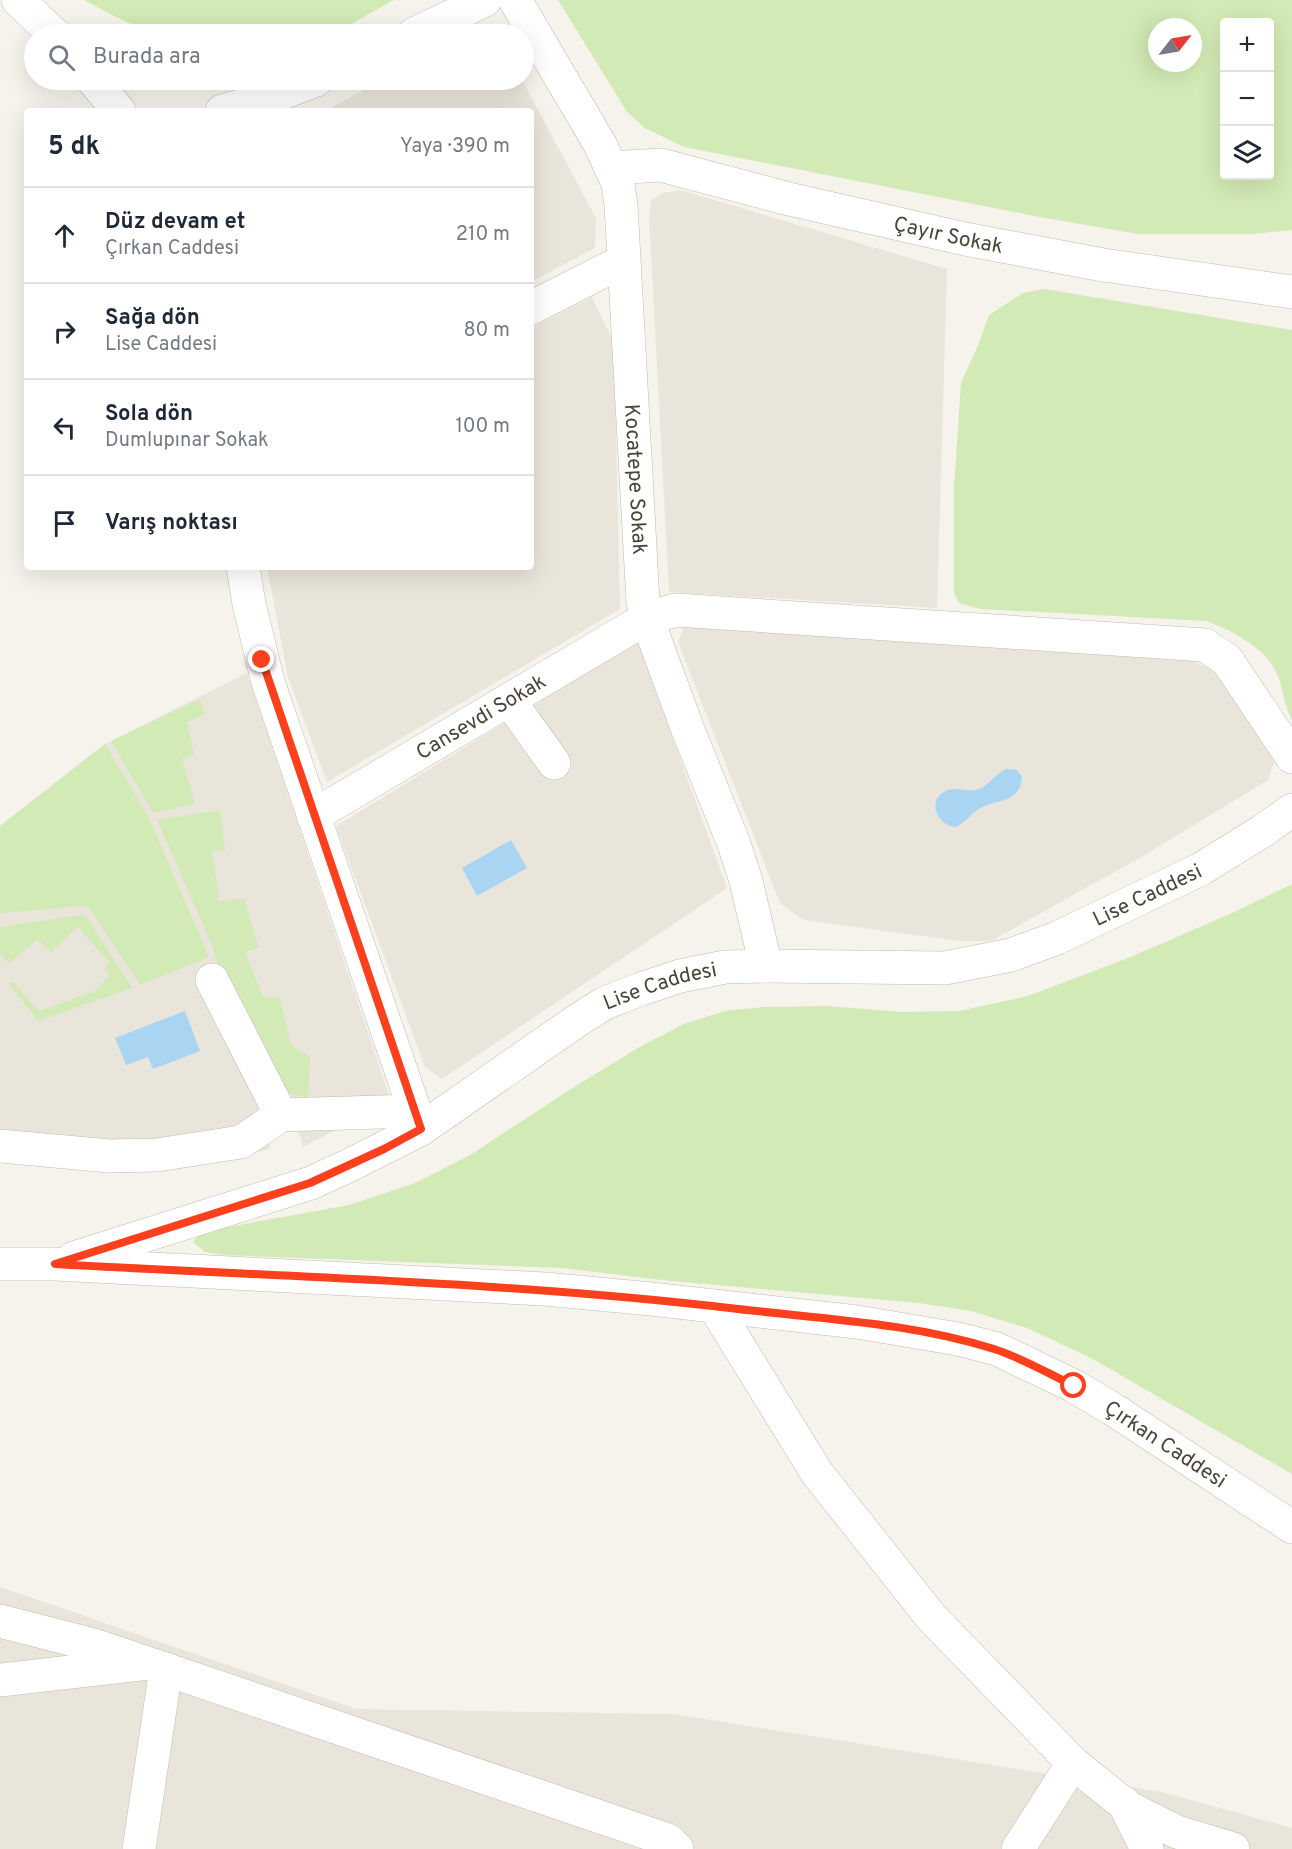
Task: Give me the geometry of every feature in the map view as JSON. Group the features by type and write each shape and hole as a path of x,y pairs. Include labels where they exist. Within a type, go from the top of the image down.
{"street":[{"path":"18,0 43,24"},
{"path":"435,24 484,0"},
{"name":"Kocatepe Sokak","path":"515,0 529,24"},
{"name":"Kocatepe Sokak","path":"534,32 601,146 618,184 641,585 647,618 688,730 734,844 746,881 766,966"},
{"path":"101,90 116,108"},
{"path":"233,108 290,90"},
{"name":"Çayır Sokak","path":"611,168 661,165 789,199 965,239 1103,265 1292,292"},
{"path":"534,306 623,261"},
{"path":"0,1146 110,1156 157,1155 241,1142 281,1115 418,1120 268,682 249,604 243,570"},
{"name":"Cansevdi Sokak","path":"313,816 647,618 676,609 1205,645 1227,660 1292,757"},
{"path":"509,700 554,763"},
{"name":"Lise Caddesi","path":"55,1264 310,1183 384,1149 418,1120 605,1003 680,976 725,967 945,968 1011,956 1057,938 1201,869 1292,810"},
{"path":"212,980 281,1115"},
{"name":"Çırkan Caddesi","path":"0,1263 533,1288 714,1306 916,1331 958,1339 997,1350 1074,1386 1289,1524"},
{"path":"714,1306 817,1473 932,1618 1074,1762 1124,1803 1177,1832 1233,1849"},
{"path":"0,1622 97,1646 157,1666 668,1840 677,1849"},
{"path":"0,1680 157,1666"},
{"path":"139,1849 157,1666"},
{"path":"1018,1849 1074,1762"},
{"path":"1124,1803 1147,1849"}],"shaded area":[{"path":"364,90 527,90 596,218 595,248 534,280 534,108 331,108"},
{"path":"680,190 947,269 937,608 669,592 649,216 651,201 663,193"},
{"path":"592,297 614,343 620,609 327,782 288,677 268,570 534,570 534,326"},
{"path":"684,627 1193,661 1216,671 1274,762 1268,780 1143,856 991,941 960,941 803,920 780,903 678,642"},
{"path":"638,642 727,888 442,1079 425,1067 336,826"},
{"path":"247,673 391,1101 303,1147 298,1130 269,1134 270,1149 197,1166 125,1173 0,1162 0,826 105,744"},
{"path":"0,1587 356,1709 674,1714 1162,1792 1292,1828 1292,1849 0,1849"}],"green space":[{"path":"84,0 394,0 351,24 134,24"},
{"path":"558,0 1292,0 1292,230 1254,234 1138,234 684,147 645,128 627,112"},
{"path":"1044,289 1292,330 1292,720 1278,676 1270,662 1245,640 1206,621 981,609 959,603 954,593 954,488 961,383 989,315 1023,293"},
{"path":"200,699 205,714 187,722 194,755 182,759 195,804 153,813 111,741"},
{"path":"105,744 149,818 209,957 140,985 88,906 0,913 0,826"},
{"path":"220,810 225,850 212,851 219,901 244,899 259,948 245,952 263,997 280,998 291,1045 310,1057 308,1098 276,1090 217,962 212,945 157,820"},
{"path":"1292,884 1292,1474 1091,1358 1027,1328 971,1311 919,1303 662,1280 562,1268 224,1255 205,1252 193,1242 201,1232 349,1205 415,1183 470,1155 574,1087 643,1045 684,1024 725,1011 765,1007 828,1006 901,1012 959,1011 1028,996 1128,958 1230,914"},
{"path":"86,916 132,988 38,1021 8,983 12,981 39,1011 95,991 110,975 104,969 110,963 78,927 51,952 37,939 9,964 0,953 0,927"}],"water":[{"path":"1006,769 1017,770 1022,777 1017,792 1012,796 979,809 956,827 949,826 939,818 935,806 940,795 950,790 979,789"},
{"path":"511,840 527,868 477,896 462,868"},
{"path":"185,1011 200,1051 153,1069 148,1057 126,1065 115,1038"}],"route":[{"path":"262,660 421,1129 310,1183 55,1264 545,1289 857,1322 958,1339 997,1350 1074,1386"}]}
